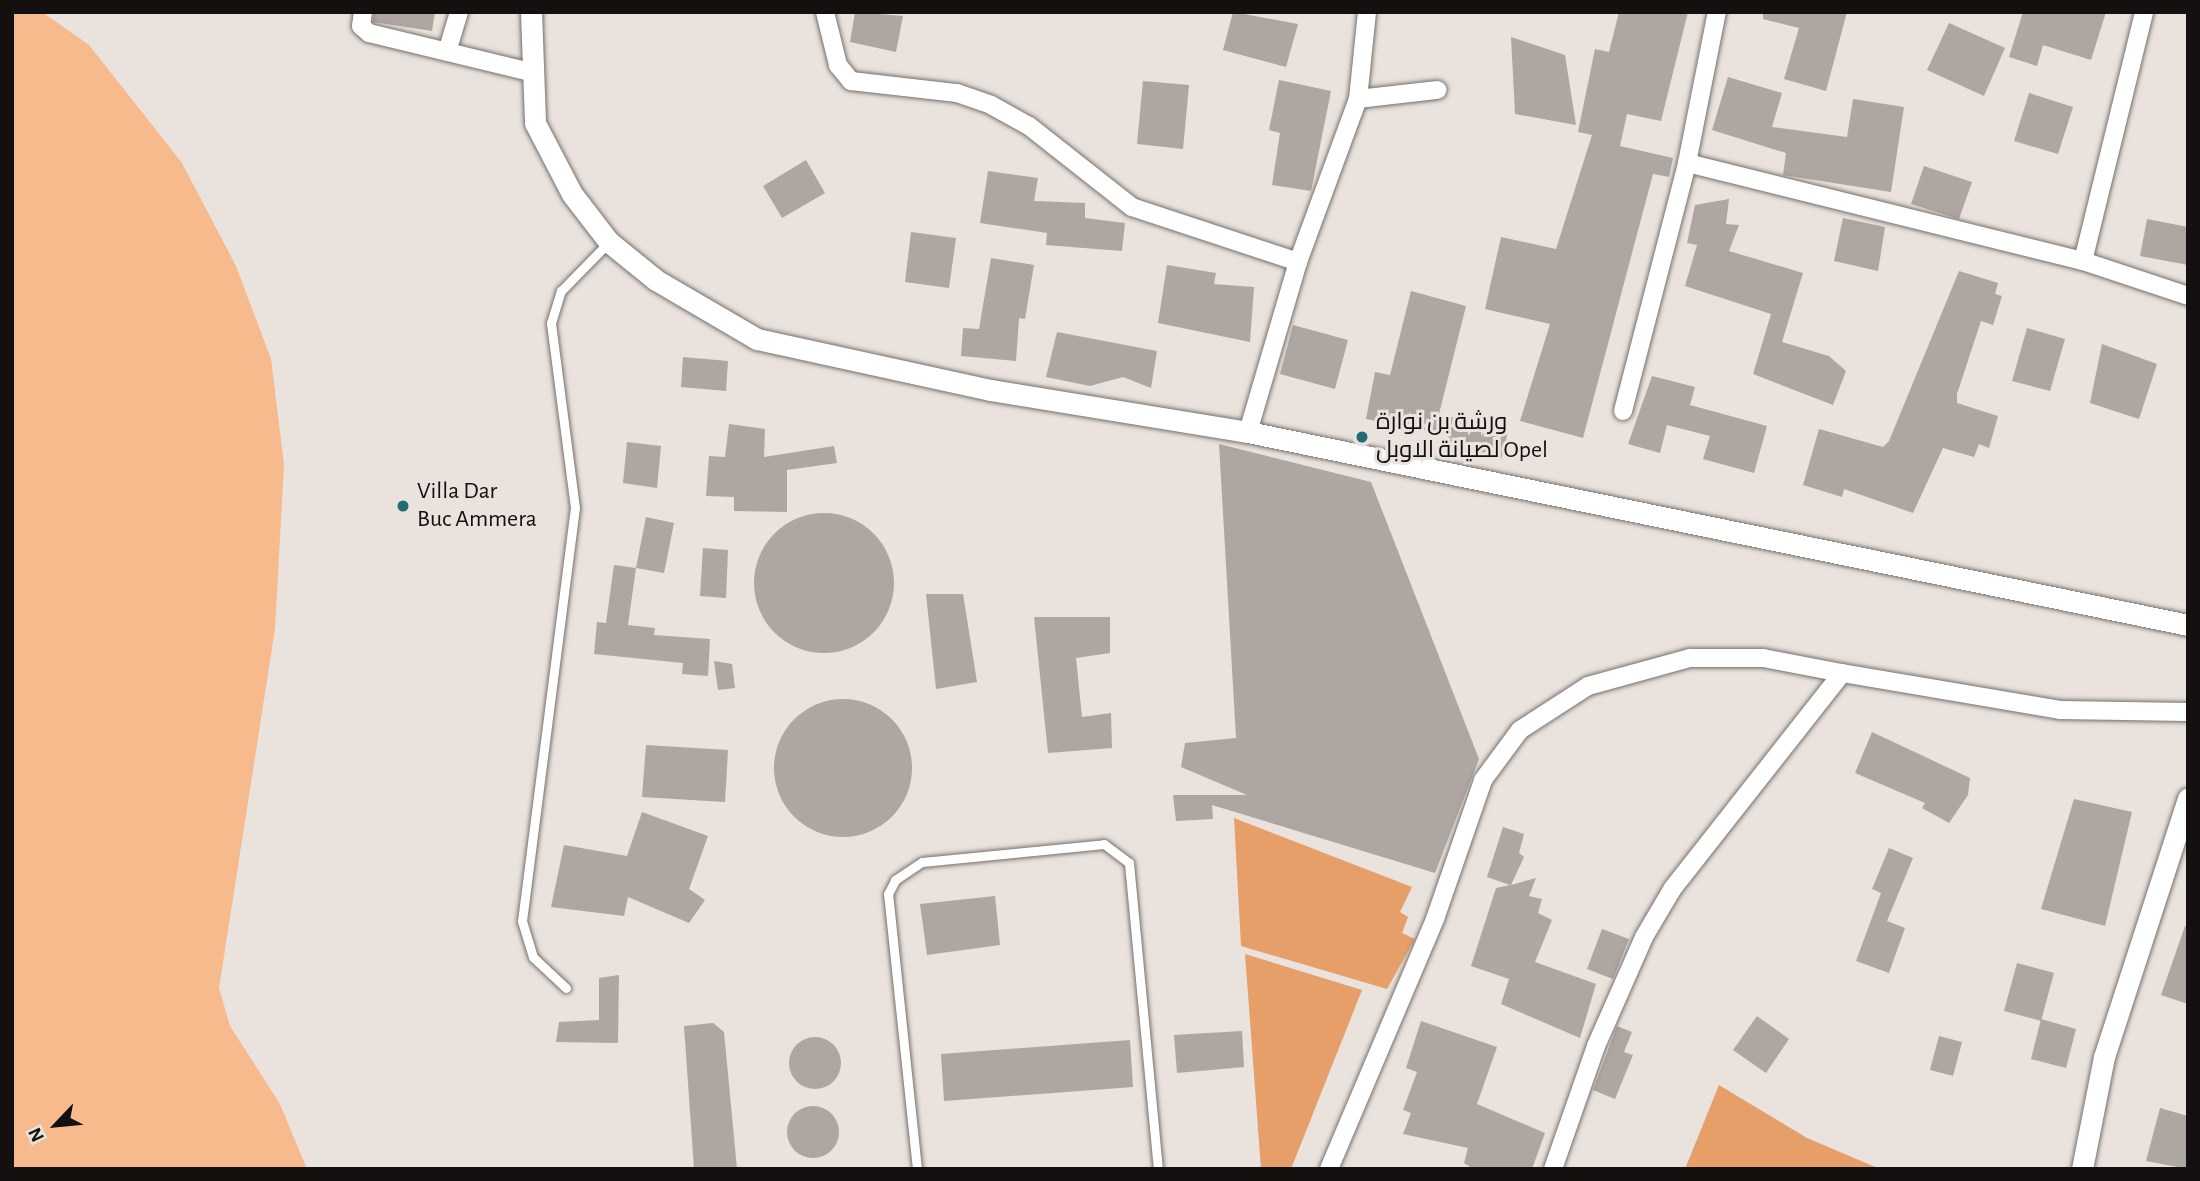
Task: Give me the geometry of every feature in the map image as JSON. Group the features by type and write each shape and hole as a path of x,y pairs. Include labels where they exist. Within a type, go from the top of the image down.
{"street":[{"path":"363,12 363,31 530,72"},
{"path":"447,52 459,12"},
{"path":"531,12 530,72 535,123 572,194 610,242 699,310 757,340 992,390 1248,432 2188,625"},
{"path":"825,12 838,65 851,81 957,93 991,104 1038,132 1132,207 1298,262"},
{"path":"1248,432 1298,262 1359,99 1367,12"},
{"path":"1623,411 1687,163 1717,12"},
{"path":"2082,261 2144,12"},
{"path":"1359,99 1437,90"},
{"path":"1687,163 2082,261 2188,296"},
{"path":"1329,1169 1435,919 1483,780 1520,730 1588,686 1690,658 1763,657 2060,710 2188,712"},
{"path":"1553,1169 1596,1046 1644,937 1673,888 1842,673"},
{"path":"2082,1169 2104,1057 2188,798"}],"lane":[{"path":"566,988 533,957 522,921 575,508 551,323 561,291 610,242"},
{"path":"917,1169 888,894 895,880 922,862 1104,844 1129,863 1157,1169"}],"shaded area":[{"path":"12,12 42,12 89,45 182,163 236,266 271,359 284,465 275,629 219,988 230,1026 280,1104 307,1169 12,1169"},
{"path":"1234,818 1412,887 1400,912 1408,917 1402,933 1415,939 1387,989 1241,946"},
{"path":"1245,954 1362,990 1291,1169 1261,1169"},
{"path":"1719,1085 1807,1138 1880,1169 1685,1169"}],"building":[{"path":"374,12 435,12 432,31 373,22"},
{"path":"855,12 903,16 896,52 850,42"},
{"path":"1233,12 1298,24 1286,67 1223,50"},
{"path":"1619,12 1688,12 1661,121 1627,114 1620,146 1673,158 1669,177 1653,174 1583,438 1520,421 1550,324 1485,309 1501,237 1556,249 1592,135 1578,132 1595,49 1609,52"},
{"path":"1763,12 1847,12 1826,91 1784,79 1799,28 1763,19"},
{"path":"2023,12 2106,12 2091,60 2043,45 2037,66 2009,57"},
{"path":"1949,23 2005,48 1984,96 1927,70"},
{"path":"1511,37 1565,55 1576,125 1515,114"},
{"path":"1728,77 1782,93 1772,127 1847,137 1853,99 1904,107 1891,192 1783,175 1786,153 1712,130"},
{"path":"1279,80 1331,91 1311,191 1272,185 1280,133 1269,130"},
{"path":"1143,81 1189,85 1183,149 1137,144"},
{"path":"2029,93 2073,107 2058,154 2014,141"},
{"path":"806,160 825,193 782,218 763,186"},
{"path":"1924,166 1972,182 1959,219 1911,204"},
{"path":"988,171 1038,178 1034,201 1085,203 1085,218 1125,223 1122,251 1046,245 1047,233 980,223"},
{"path":"1729,199 1726,224 1739,225 1729,251 1803,273 1782,342 1829,356 1846,371 1833,405 1753,374 1771,314 1685,286 1697,245 1687,243 1695,205"},
{"path":"1843,218 1885,227 1878,271 1834,261"},
{"path":"2147,219 2188,227 2188,265 2140,256"},
{"path":"911,232 956,238 949,288 905,282"},
{"path":"991,258 1034,265 1025,319 1019,318 1016,361 961,356 963,328 979,329"},
{"path":"1167,265 1216,273 1214,284 1254,287 1250,342 1158,323"},
{"path":"1959,271 1998,283 1995,294 2002,296 1993,325 1981,321 1957,394 1957,403 1998,416 1989,448 1979,444 1974,457 1943,448 1913,513 1844,489 1842,497 1803,485 1819,429 1883,447 1889,441"},
{"path":"1411,291 1466,306 1439,414 1508,431 1501,460 1446,447 1449,435 1366,419 1375,372 1390,375"},
{"path":"1293,325 1348,340 1335,389 1280,374"},
{"path":"2027,328 2065,339 2050,391 2012,381"},
{"path":"1057,332 1157,351 1151,388 1123,377 1090,386 1046,377"},
{"path":"2102,344 2157,364 2139,419 2090,403"},
{"path":"683,357 728,361 726,391 681,387"},
{"path":"1652,376 1695,387 1690,405 1767,426 1754,473 1703,459 1710,436 1667,425 1660,453 1628,444"},
{"path":"729,424 765,429 764,457 834,446 837,463 787,470 787,512 734,511 734,497 706,496 709,456 725,457"},
{"path":"627,442 661,446 657,488 623,483"},
{"path":"1219,444 1371,482 1479,759 1435,873 1212,805 1213,819 1176,821 1173,795 1247,795 1181,767 1185,743 1236,738"},
{"path":"824,513 851,518 873,534 889,556 894,583 889,610 873,632 851,648 824,653 797,648 775,632 759,610 754,583 759,556 775,534 797,518"},
{"path":"646,517 674,523 664,573 636,568"},
{"path":"703,548 728,550 726,598 700,596"},
{"path":"614,565 636,568 628,625 655,628 654,635 710,639 708,676 682,674 683,663 594,654 597,622 606,623"},
{"path":"926,594 963,594 977,682 936,689"},
{"path":"1034,617 1110,617 1110,653 1076,658 1082,717 1111,713 1112,748 1048,753"},
{"path":"714,661 732,664 735,688 718,690"},
{"path":"843,699 870,704 892,719 907,741 912,768 907,795 892,817 870,832 843,837 816,832 794,817 779,795 774,768 779,741 794,719 816,704"},
{"path":"1872,732 1970,778 1968,795 1949,823 1922,808 1925,803 1855,773"},
{"path":"646,745 728,750 725,802 642,797"},
{"path":"2074,799 2132,812 2105,926 2041,909"},
{"path":"642,812 708,836 689,889 705,900 689,923 628,897 624,916 551,907 564,845 627,856"},
{"path":"1503,827 1524,834 1519,853 1524,857 1511,885 1536,878 1529,896 1542,899 1538,913 1552,920 1535,962 1596,984 1580,1038 1501,1004 1509,979 1471,966 1496,888 1510,885 1487,877"},
{"path":"1889,848 1913,858 1887,921 1905,928 1889,973 1856,961 1881,893 1872,889"},
{"path":"995,896 1000,945 927,955 920,904"},
{"path":"2185,926 2188,926 2188,1004 2161,995"},
{"path":"1602,929 1629,939 1613,979 1587,969"},
{"path":"2017,963 2054,973 2041,1021 2004,1011"},
{"path":"619,975 618,1043 556,1042 559,1022 599,1020 599,978"},
{"path":"1757,1016 1789,1039 1766,1073 1733,1050"},
{"path":"2041,1019 2076,1029 2066,1068 2031,1059"},
{"path":"1421,1021 1497,1047 1477,1104 1545,1133 1532,1169 1473,1169 1464,1163 1468,1148 1403,1134 1411,1113 1403,1110 1417,1072 1406,1068"},
{"path":"713,1023 724,1032 737,1169 694,1169 684,1026"},
{"path":"1617,1026 1632,1032 1624,1052 1633,1055 1615,1099 1593,1090"},
{"path":"1242,1031 1244,1067 1177,1073 1174,1035"},
{"path":"1939,1036 1962,1042 1953,1076 1930,1070"},
{"path":"815,1037 834,1044 841,1063 834,1082 815,1089 796,1082 789,1063 796,1044"},
{"path":"1130,1040 1133,1087 944,1101 941,1054"},
{"path":"813,1106 832,1113 839,1132 832,1151 813,1158 794,1151 787,1132 794,1113"},
{"path":"2160,1108 2188,1116 2188,1169 2146,1161"}],"place":[{"name":"ورشة بن نوارة لصيانة الاوبل Opel","path":"1362,437"},
{"name":"Villa Dar Buc Ammera","path":"403,506"}]}
